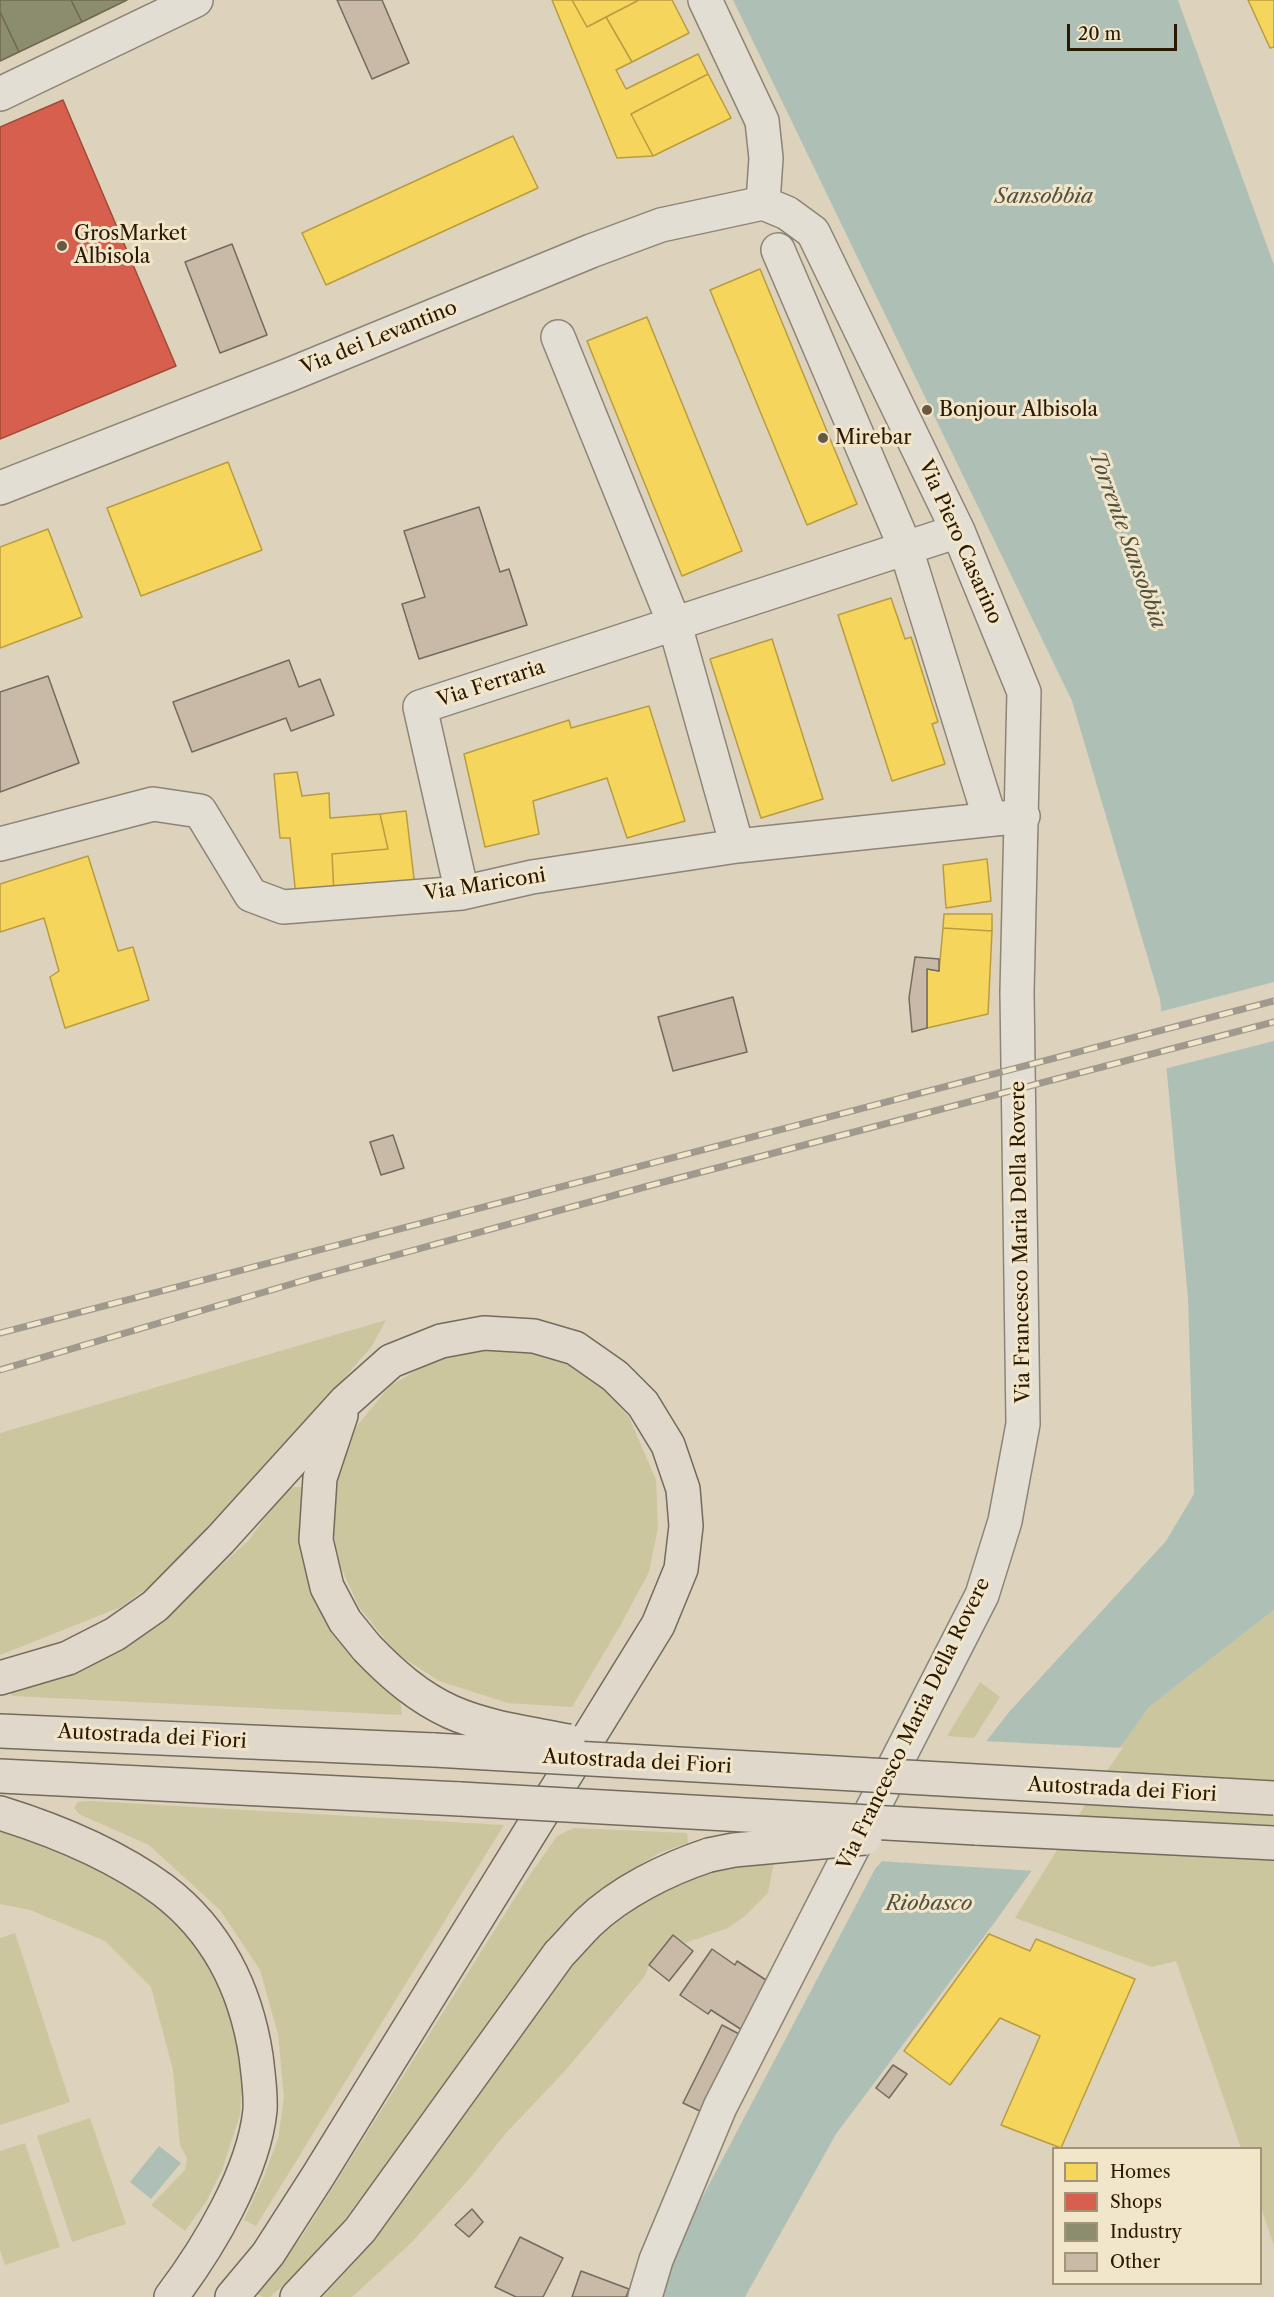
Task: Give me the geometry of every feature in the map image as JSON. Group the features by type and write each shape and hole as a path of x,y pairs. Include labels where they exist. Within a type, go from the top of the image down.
{"highway":[{"path":"0,1678 68,1658 115,1634 155,1606 220,1540 345,1402 391,1361 441,1341 484,1333 534,1336 575,1348 615,1376 643,1404 668,1445 683,1489 686,1526 681,1569 658,1625 525,1844 318,2176 268,2254 232,2297"},
{"path":"345,1402 320,1478 316,1540 327,1587 345,1621 367,1648 394,1676 451,1712 482,1723 693,1765"},
{"name":"Autostrada dei Fiori","path":"0,1731 434,1750 1274,1798"},
{"path":"0,1776 1274,1843"},
{"path":"0,1813 76,1840 126,1865 165,1892 195,1920 219,1950 239,1986 252,2027 260,2110 252,2145 235,2194 171,2297"},
{"path":"297,2297 360,2230 559,1954 588,1922 623,1897 681,1864 734,1850 976,1828"}],"street":[{"path":"0,94 196,0"},
{"path":"705,0 762,121 766,158 763,203"},
{"name":"Via dei Levantino","path":"0,488 289,375 591,251 661,225 763,203"},
{"name":"Via Piero Casarino","path":"763,203 787,213 813,232 958,531 1024,692 1018,1040"},
{"path":"778,250 906,549 990,819"},
{"path":"558,337 675,625 737,846"},
{"name":"Via Ferraria","path":"462,893 420,707 958,531"},
{"name":"Via Mariconi","path":"0,844 153,804 200,811 250,895 283,907 462,893 532,877 737,846 1023,816"},
{"name":"Via Francesco Maria Della Rovere","path":"645,2297 656,2260 720,2107 982,1595 1005,1521 1023,1424 1018,1040"}],"shaded area":[{"path":"386,1320 372,1346 228,1512 171,1571 121,1607 0,1655 0,1433"},
{"path":"493,1344 543,1350 591,1374 629,1417 656,1480 658,1528 649,1572 572,1707 508,1703 439,1681 396,1653 359,1607 340,1565 331,1520 338,1473 356,1427 390,1386 441,1356"},
{"path":"287,1487 301,1487 302,1547 320,1606 350,1654 400,1701 402,1715 12,1696 10,1687 98,1657 149,1632 249,1540"},
{"path":"1274,1610 1274,2246 1262,2210 1262,2147 1241,2147 1176,1961 1152,1967 1015,1918 1129,1734 1149,1707"},
{"path":"980,1682 1000,1697 974,1738 947,1736"},
{"path":"78,1802 504,1825 256,2226 244,2220 278,2139 284,2097 278,2034 260,1970 220,1910 149,1845 79,1814 74,1808"},
{"path":"0,1826 63,1845 149,1895 196,1934 227,1988 243,2070 240,2115 222,2170 206,2202 185,2231 151,2205 185,2170 187,2158 180,2145 173,2070 151,1987 105,1941 30,1910 0,1904"},
{"path":"574,1828 687,1833 688,1843 659,1853 609,1884 570,1920 504,2000 392,2157 320,2252 270,2297 263,2297 255,2293 303,2235 525,1882 557,1836"},
{"path":"775,1857 768,1893 745,1916 728,1928 685,1943 673,1935 649,1965 645,1976 563,2073 506,2133 471,2177 411,2243 352,2297 323,2297 372,2243 545,1999 593,1940 645,1901 717,1869"},
{"path":"15,1933 70,2102 0,2125 0,1938"},
{"path":"90,2118 126,2224 72,2242 37,2136"},
{"path":"25,2143 60,2247 5,2265 0,2250 0,2151"}],"water":[{"name":"Sansobbia","path":"733,0 1178,0 1274,265 1274,1610 1149,1707 997,1919 836,2134 745,2297 661,2297 673,2253 875,1869 978,1752 1009,1712 1166,1541 1194,1494 1188,1298 1160,999 1072,701"},
{"path":"159,2146 181,2163 151,2199 130,2182"}],"pier":[{"path":"1274,982 1274,1041 1164,1069 1159,1012"},
{"path":"982,1741 1123,1748 1035,1871 879,1861"}],"building: Homes":[{"path":"552,0 572,0 587,27 606,17 632,62 616,70 626,89 698,54 708,74 631,114 653,156 617,158"},
{"path":"572,0 639,0 587,27"},
{"path":"639,0 672,0 689,33 632,62 606,17"},
{"path":"1248,0 1274,0 1274,47 1270,48"},
{"path":"708,74 731,118 653,156 631,114"},
{"path":"513,136 538,188 326,285 302,233"},
{"path":"760,269 857,504 807,525 710,290"},
{"path":"647,317 742,551 682,576 587,341"},
{"path":"228,462 262,550 141,596 107,508"},
{"path":"48,529 82,617 0,648 0,547"},
{"path":"891,598 905,639 911,637 938,722 932,724 945,764 892,781 838,615"},
{"path":"772,639 823,799 761,818 710,659"},
{"path":"649,706 685,821 627,838 607,778 533,801 539,834 485,847 464,754 569,720 571,728"},
{"path":"297,772 302,796 329,793 330,818 380,814 388,849 332,854 334,894 296,897 290,838 280,838 274,774"},
{"path":"406,811 415,887 334,894 332,854 388,849 380,814"},
{"path":"88,856 118,951 133,947 149,1000 65,1028 50,977 59,971 44,918 0,932 0,884"},
{"path":"987,859 991,901 946,908 943,865"},
{"path":"944,914 992,914 992,931 943,928"},
{"path":"943,928 992,931 988,1014 927,1028 927,969 939,971"},
{"path":"989,1934 1030,1951 1036,1939 1135,1979 1061,2147 1001,2125 1040,2036 1000,2018 950,2085 904,2051"}],"building: Shops":[{"name":"GrosMarket Albisola","path":"63,100 176,366 0,439 0,127"}],"building: Industry":[{"path":"0,0 71,0 82,22 19,52 0,12"},
{"path":"71,0 127,0 82,22"},
{"path":"0,12 19,52 0,61"}],"building: Other":[{"path":"337,0 382,0 409,63 372,79"},
{"path":"232,244 267,335 220,353 185,262"},
{"path":"479,507 500,572 509,569 527,625 419,659 402,604 425,597 404,531"},
{"path":"289,660 299,687 320,679 334,715 291,731 286,718 192,752 173,702"},
{"path":"48,676 79,763 0,792 0,692"},
{"path":"915,957 939,959 939,971 927,969 927,1028 912,1032 909,998"},
{"path":"733,997 747,1052 673,1071 658,1017"},
{"path":"393,1135 404,1168 381,1175 370,1142"},
{"path":"673,1935 693,1951 669,1981 649,1965"},
{"path":"712,1949 735,1965 737,1961 772,1984 742,2030 711,2010 708,2014 680,1995"},
{"path":"722,2025 743,2036 704,2113 683,2103"},
{"path":"893,2065 907,2074 889,2098 876,2088"},
{"path":"472,2209 483,2222 469,2237 455,2225"},
{"path":"520,2237 563,2258 543,2297 516,2297 495,2287"},
{"path":"581,2271 629,2289 626,2297 572,2297"}],"railway":[{"path":"0,1333 1274,1001"},
{"path":"0,1370 312,1278 652,1185 1274,1022"}],"place":[{"name":"GrosMarket Albisola","path":"62,246"},
{"name":"Bonjour Albisola","path":"927,410"},
{"name":"Mirebar","path":"823,438"}],"water label":[{"name":"Torrente Sansobbia","path":"1127,540"},
{"name":"Riobasco","path":"929,1904"}]}
